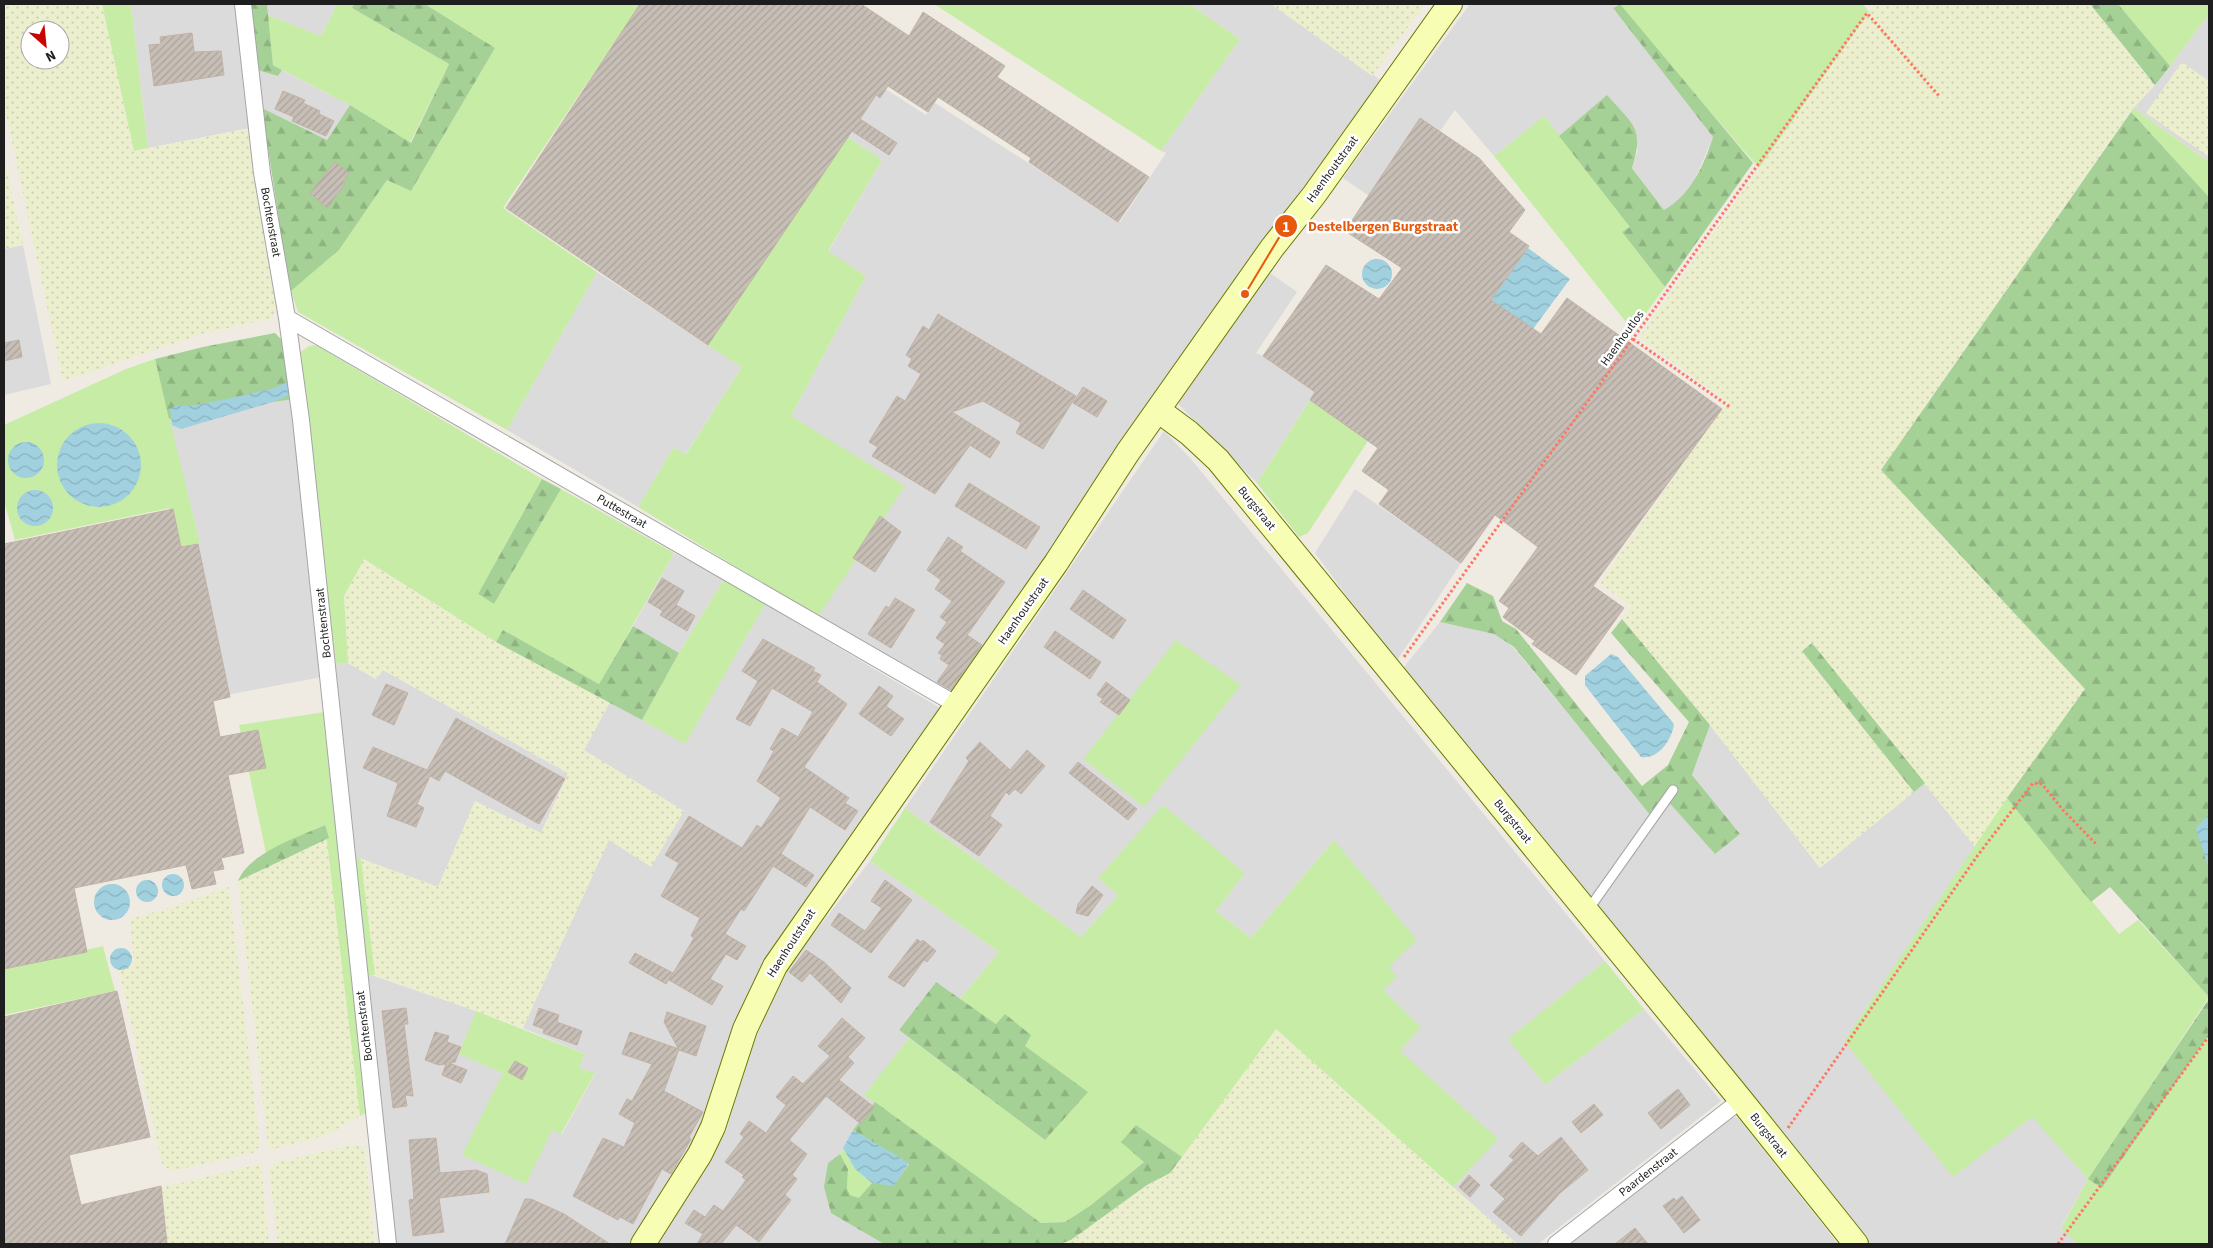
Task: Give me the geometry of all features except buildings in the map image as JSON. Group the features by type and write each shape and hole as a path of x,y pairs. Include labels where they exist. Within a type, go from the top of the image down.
{"street":[{"name":"Bochtenstraat","path":"243,4 262,173 288,318 313,531 388,1244"},
{"name":"Haenhoutstraat","path":"643,1244 700,1154 713,1127 745,1029 775,966 1061,556 1158,410 1272,248 1314,195 1450,4"},
{"name":"Puttestraat","path":"288,318 957,705"},
{"name":"Burgstraat","path":"1158,410 1190,433 1218,460 1741,1100 1856,1244"},
{"name":"Paardenstraat","path":"1556,1244 1741,1100"}],"lane":[{"path":"1587,912 1674,790"}],"path":[{"name":"Haenhoutlos","path":"1392,674 1868,13 1939,96"},
{"path":"1633,339 1730,408"},
{"path":"1777,1145 1978,855 2032,783 2042,784 2063,810 2096,845"},
{"path":"2058,1244 2209,1036"}],"shaded area":[{"path":"131,4 235,4 250,128 148,148"},
{"path":"267,4 337,4 321,36 268,15"},
{"path":"1189,4 1271,4 1382,81 951,698 818,617 791,416 866,276 828,252 882,160 846,136 874,95 878,97 884,88 926,115 935,103 1120,222 1166,153 1161,151 1240,39"},
{"path":"1470,4 1618,4 1613,8 1713,137 1692,186 1677,202 1664,210 1632,167 1638,150 1607,95 1559,136 1543,117 1494,156 1455,110 1440,131 1420,118 1369,196 1343,178"},
{"path":"2209,14 2209,162 2133,108 2170,66"},
{"path":"257,70 278,76 282,70 350,105 327,140 262,108"},
{"path":"23,245 51,384 4,395 4,249"},
{"path":"597,272 742,367 685,455 673,448 638,507 507,430"},
{"path":"1270,273 1297,292 1256,353 1315,392 1257,483 1179,405 1179,396"},
{"path":"293,399 322,677 226,695 195,544 200,543 169,419"},
{"path":"1164,431 1190,458 1605,961 1509,1039 1545,1085 1644,1009 1721,1101 1538,1244 1517,1244 1453,1187 1497,1139 1399,1051 1383,990 1389,967 1333,841 1251,938 1216,911 1245,873 1098,877 1118,895 1081,937 905,808"},
{"path":"1355,489 1461,563 1396,662 1315,553"},
{"path":"674,553 724,579 679,653 633,626"},
{"path":"765,604 940,708 772,950 749,992 735,1026 708,1113 692,1147 630,1244 394,1244 365,973 476,1011 460,1054 503,1073 499,1083 552,1130 562,1134 595,1074 579,1068 585,1054 523,1028 609,839 584,750 610,702 685,743"},
{"path":"1440,622 1495,634 1513,647 1651,815 1666,799 1740,834 1692,775 1710,725 1820,868 1925,783 1975,847 1844,1041 2032,1116 2088,1179 2061,1227 2078,1244 1869,1244 1400,672"},
{"path":"348,663 376,679 383,670 568,773 541,833 475,802 438,887 351,855 336,664"},
{"path":"870,861 999,952 960,999 935,983 899,1030 909,1038 865,1095 875,1102 853,1130 840,1154 828,1163 832,1213 884,1244 657,1244 725,1134 753,1044 785,971"},
{"path":"1730,1117 1738,1118 1838,1244 1568,1244"}],"green space":[{"path":"4,4 102,4 134,151 250,128 276,310 271,318 202,334 63,381 4,104"},
{"path":"102,4 131,4 148,148 134,151"},
{"path":"249,4 267,4 273,65 282,70 278,76 257,70"},
{"path":"337,4 354,4 352,8 449,64 410,143 350,105 273,65 268,15 321,36"},
{"path":"354,4 425,4 495,48 411,191 387,180 339,250 291,291 262,108 327,140 350,105 411,143 449,64 352,8"},
{"path":"425,4 640,4 503,208 597,272 507,430 298,312 291,291 339,250 387,180 411,191 495,48"},
{"path":"934,4 1189,4 1240,39 1161,151"},
{"path":"1271,4 1425,4 1372,76"},
{"path":"1617,4 1863,4 1869,12 1759,168"},
{"path":"1620,4 1753,163 1665,287 1622,232 1630,227 1559,136 1607,95 1634,127 1637,143 1632,168 1664,210 1682,196 1701,168 1713,137 1613,8"},
{"path":"1875,4 2090,4 2155,85 2130,112 1881,470 2085,689 1975,847 1812,643 1802,651 1914,792 1820,868 1710,725 1622,619 1631,607 1600,583 1727,401 1639,338"},
{"path":"2090,4 2118,4 2170,66 2155,85"},
{"path":"2118,4 2209,4 2209,14 2170,66"},
{"path":"2182,62 2209,81 2209,157 2146,113"},
{"path":"2133,108 2209,162 2209,197 2131,112"},
{"path":"2131,112 2209,197 2209,997 2110,887 2091,902 2007,798 2085,689 1881,470"},
{"path":"1544,116 1631,227 1622,232 1665,287 1633,331 1494,156"},
{"path":"846,136 882,160 828,251 866,276 791,416 905,486 818,617 638,507 673,448 686,454 742,367 705,344"},
{"path":"4,157 23,245 4,249"},
{"path":"275,333 284,342 293,399 169,419 155,359 203,347"},
{"path":"316,345 542,479 478,594 494,604 561,489 674,553 599,684 503,631 496,642 364,559 344,596 348,663 336,664 300,361 301,352 309,346"},
{"path":"155,359 200,543 178,548 170,508 15,540 4,501 4,425 126,369"},
{"path":"1310,400 1368,441 1308,533 1299,537 1257,483"},
{"path":"542,479 561,489 494,604 478,594"},
{"path":"363,559 496,642 610,702 584,750 684,811 651,867 609,840 523,1028 375,975 361,859 438,887 475,801 541,833 568,773 383,670 376,679 348,663 344,596"},
{"path":"724,579 765,604 685,744 642,720 679,653"},
{"path":"1467,583 1493,596 1502,621 1516,629 1642,786 1668,765 1689,722 1611,633 1622,619 1710,725 1692,775 1740,834 1715,854 1666,799 1651,816 1514,647 1494,634 1440,622"},
{"path":"633,626 679,653 642,720 496,642 503,630 599,684"},
{"path":"1176,640 1241,685 1144,807 1083,759"},
{"path":"1812,643 1925,783 1914,792 1802,651"},
{"path":"325,712 369,1111 360,1116 325,825 266,853 239,725"},
{"path":"2007,798 2119,934 2138,920 2209,997 2089,1179 2102,1188 2209,1035 2209,1244 2078,1244 2061,1228 2088,1179 2032,1117 1953,1177 1844,1041"},
{"path":"1163,805 1245,873 1216,911 1251,938 1334,840 1417,940 1389,967 1397,976 1383,990 1421,1027 1400,1051 1498,1139 1453,1187 1276,1029 1182,1157 1136,1125 1145,1161 1091,1205 1065,1222 1041,1223 864,1095 909,1038 1045,1140 1024,1046 1005,1014 996,1024 960,999 999,952 870,861 905,808 1081,937 1118,895 1098,878"},
{"path":"325,825 329,838 238,881 244,871 264,854 289,840"},
{"path":"329,838 360,1116 324,1136 273,1149 268,1145 238,881"},
{"path":"351,855 361,859 375,975 365,973"},
{"path":"229,887 260,1146 253,1153 171,1171 162,1164 119,970 134,966 130,919 169,908"},
{"path":"103,946 115,991 4,1015 4,969"},
{"path":"1605,961 1644,1009 1545,1085 1508,1039"},
{"path":"936,982 996,1024 1005,1014 1031,1035 1025,1046 1088,1092 1045,1140 899,1030"},
{"path":"2209,999 2209,1035 2102,1188 2088,1179"},
{"path":"476,1011 585,1054 579,1068 595,1073 561,1134 552,1130 526,1184 462,1155 503,1073 459,1054"},
{"path":"1276,1029 1517,1244 1060,1244 1071,1240 1147,1185 1170,1173"},
{"path":"875,1102 1041,1223 1065,1222 1091,1205 1144,1162 1121,1142 1136,1125 1182,1157 1170,1173 1147,1185 1071,1240 1060,1244 884,1244 831,1213 824,1187 828,1163 840,1154 848,1169 847,1188 850,1195 859,1198 872,1183 894,1185 909,1164 853,1130"},
{"path":"352,1145 365,1147 374,1244 278,1244 269,1169 274,1163"},
{"path":"843,1148 855,1169 872,1183 860,1199 850,1195 847,1188 848,1169 840,1154"},
{"path":"261,1164 269,1244 164,1244 158,1188"}],"water":[{"path":"1528,248 1570,279 1533,329 1491,300"},
{"path":"1377,259 1388,263 1392,274 1388,285 1377,289 1366,285 1362,274 1366,263"},
{"path":"285,383 291,383 292,394 273,402 181,429 172,425 170,409 177,405 195,405 224,400 275,388"},
{"path":"99,423 115,426 129,435 138,449 141,465 138,481 129,495 115,504 99,507 83,504 69,495 60,481 57,465 60,449 69,435 83,426"},
{"path":"26,442 39,447 44,460 39,473 26,478 13,473 8,460 13,447"},
{"path":"35,490 48,495 53,508 48,521 35,526 22,521 17,508 22,495"},
{"path":"1611,654 1618,657 1674,724 1673,730 1663,748 1653,755 1641,757 1585,685 1585,676"},
{"path":"2209,814 2209,870 2196,828"},
{"path":"173,874 183,881 184,885 177,895 173,896 163,889 162,885 169,875"},
{"path":"147,880 155,883 158,891 155,899 147,902 139,899 136,891 139,883"},
{"path":"112,884 125,889 130,902 125,915 112,920 99,915 94,902 99,889"},
{"path":"121,948 129,951 132,959 129,967 121,970 113,967 110,959 113,951"},
{"path":"853,1130 909,1163 894,1186 872,1183 855,1169 843,1148"}],"place":[{"name":"Destelbergen Burgstraat","path":"1245,294"}]}
